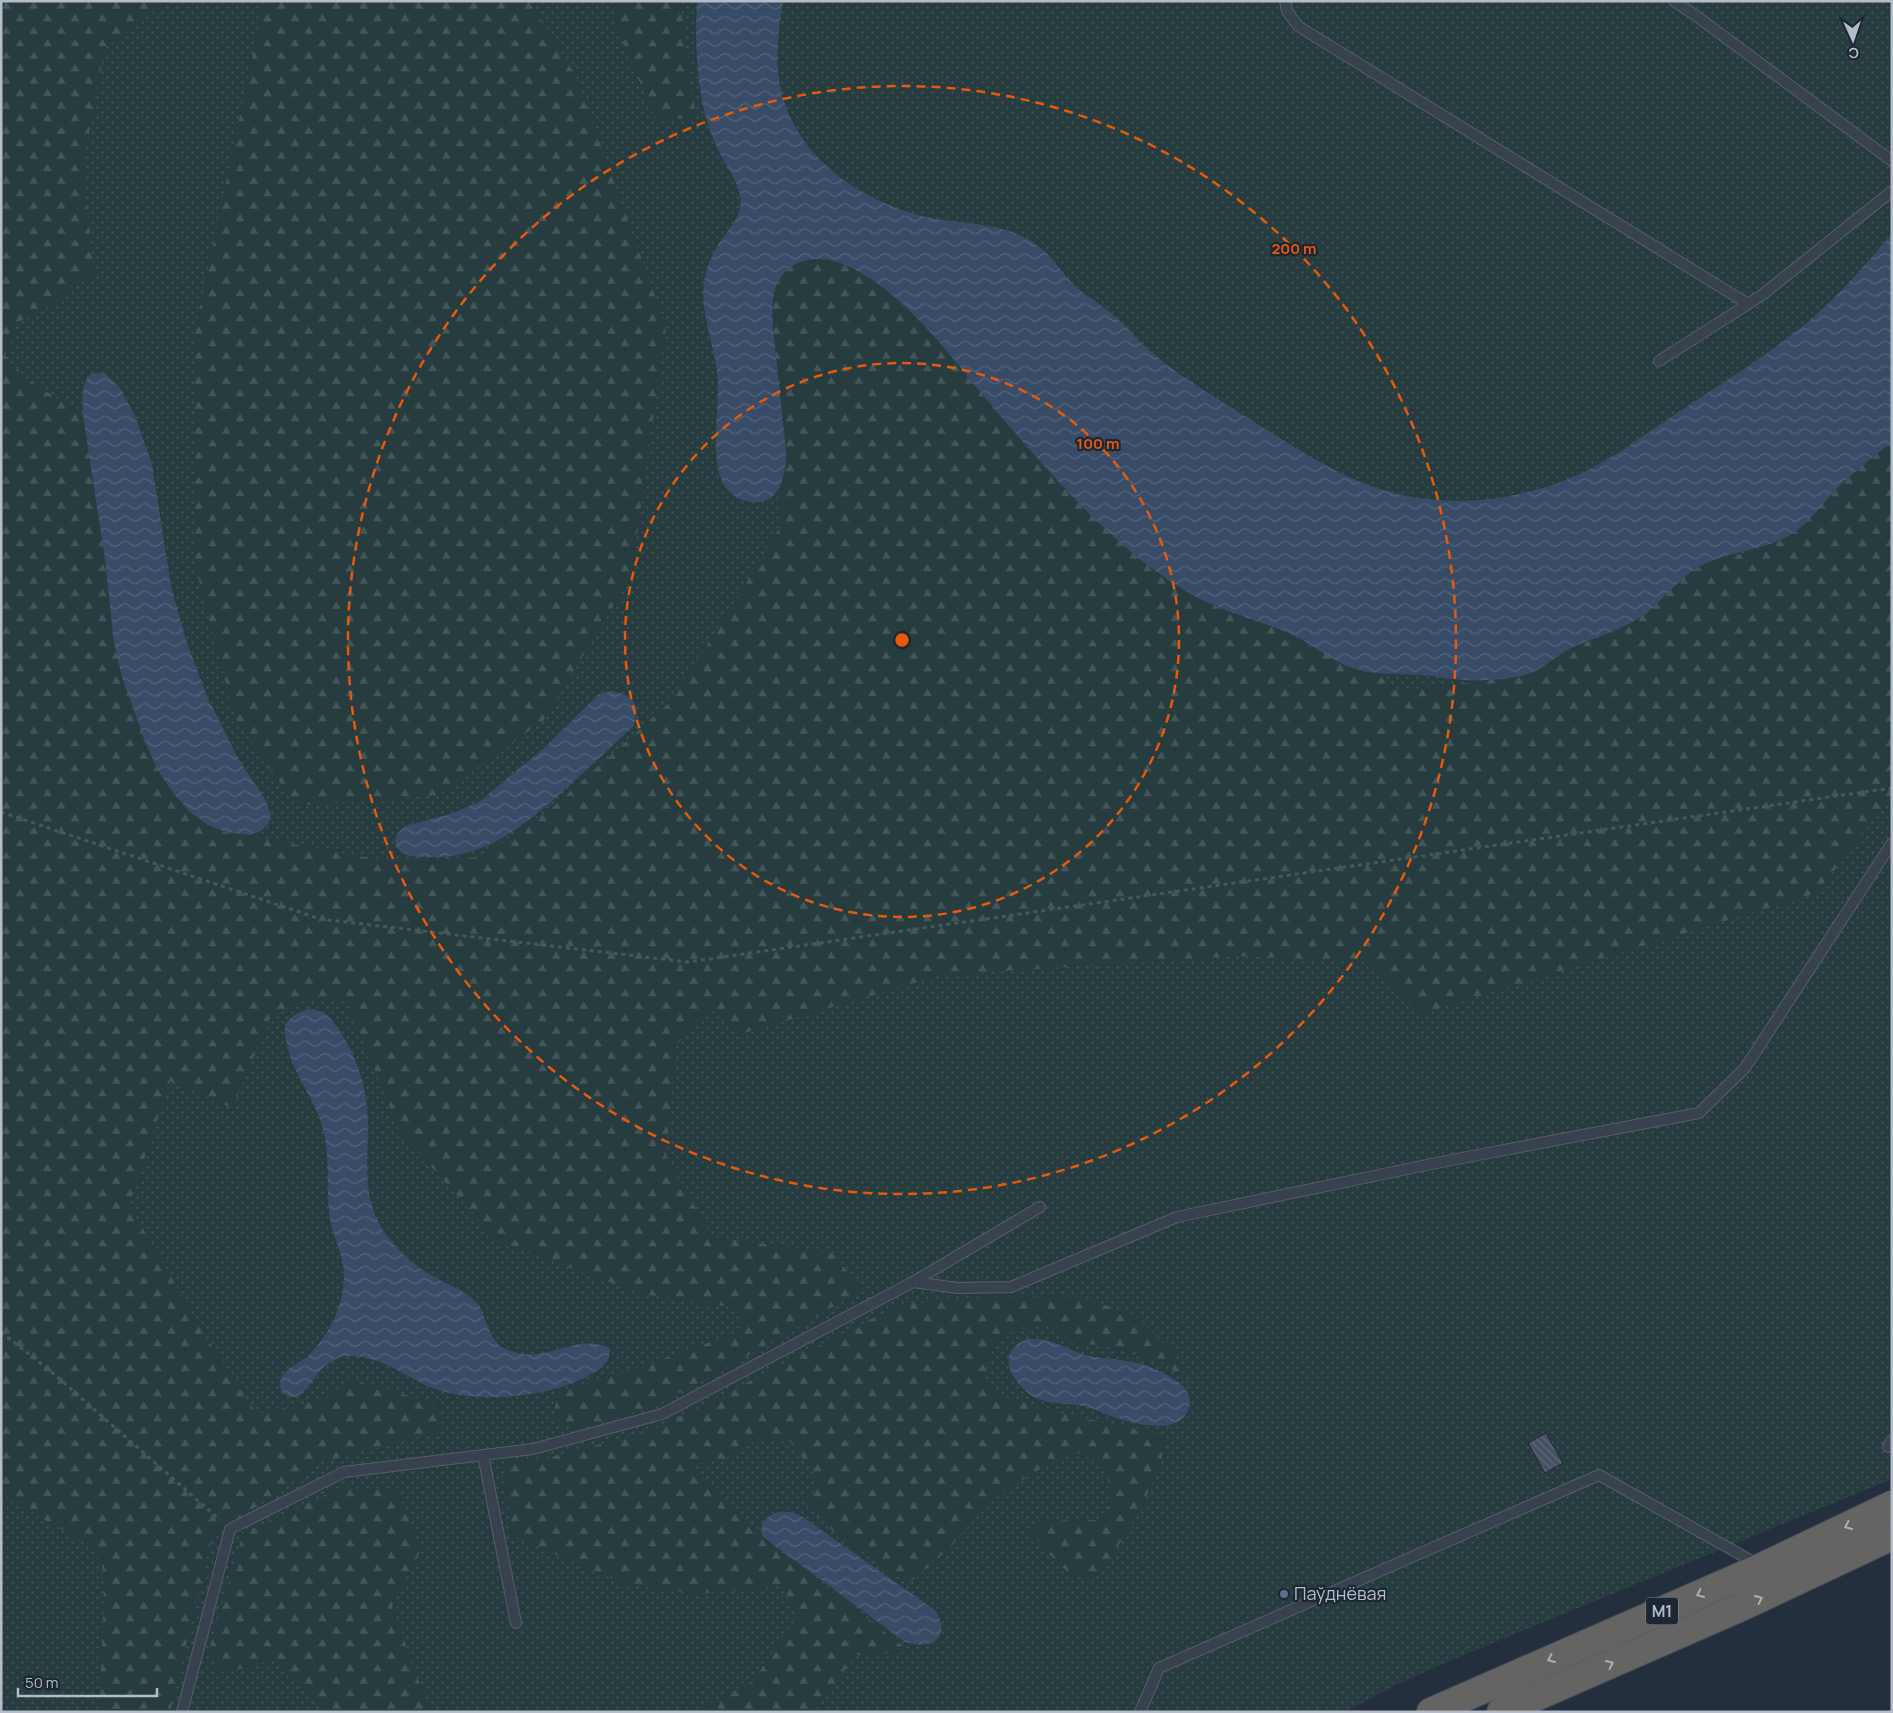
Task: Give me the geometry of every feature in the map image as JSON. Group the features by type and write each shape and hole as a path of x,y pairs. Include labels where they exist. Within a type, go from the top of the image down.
{"highway":[{"name":"М1","path":"1431,1712 1762,1567 1892,1505"},
{"name":"М1","path":"1501,1712 1741,1607 1892,1536"}],"lane":[{"path":"1285,1 1287,11 1298,26 1748,304"},
{"path":"1674,1 1892,161"},
{"path":"1659,361 1762,294 1892,191"},
{"path":"913,1282 958,1288 1011,1286 1177,1217 1446,1161 1699,1113 1745,1068 1892,843"},
{"path":"182,1712 230,1529 344,1472 532,1449 662,1414 913,1282 1040,1207"},
{"path":"483,1455 516,1623"},
{"path":"1140,1712 1158,1668 1599,1475 1762,1567"}],"path":[{"path":"1,812 320,919 688,962 1892,788"},
{"path":"1,1332 54,1374 230,1529"}],"green space":[{"path":"1,1 1892,1 1892,1479 1447,1662 1396,1685 1345,1712 1,1712"},
{"path":"1,1 168,1 105,48 83,167 94,273 45,309 18,322 5,356 27,379 83,415 105,559 114,643 159,772 174,794 189,811 208,825 226,832 391,862 482,857 553,807 668,704 732,607 781,525 781,485 786,469 786,452 773,328 773,300 778,283 789,268 798,263 821,259 845,265 870,278 894,298 938,343 1018,437 1062,485 1105,528 1152,568 1177,586 1206,602 1284,632 1346,665 1374,672 1397,691 1492,680 1534,672 1573,647 1611,633 1628,624 1650,610 1685,575 1708,562 1759,549 1781,540 1799,529 1849,476 1892,442 1892,794 1817,893 1421,1014 1368,962 1237,956 941,975 741,1034 714,1006 676,1045 666,1158 713,1237 835,1254 861,1291 717,1373 654,1406 574,1430 553,1418 558,1392 643,1366 744,1330 737,1308 642,1294 499,1242 400,1132 346,1000 302,998 270,1019 232,1108 170,1081 129,1205 209,1342 257,1414 325,1399 348,1379 442,1405 438,1432 322,1462 212,1537 170,1712 99,1712 104,1598 102,1564 88,1545 1,1494"},
{"path":"264,1 529,1 576,76 666,327 631,577 543,721 438,795 296,806 235,718 194,561 194,336"},
{"path":"618,1 683,1 681,6 696,118 656,120 614,21"},
{"path":"1011,1296 1071,1296 1133,1313 1174,1354 1189,1384 1164,1363 1102,1345 1074,1344 1052,1324 1015,1330 990,1353 985,1381 1008,1398 1059,1413 1165,1435 1161,1463 1142,1506 1114,1553 1097,1577 1075,1579 1046,1551 1030,1531 1038,1521 1097,1520 1113,1501 1105,1466 1076,1452 1040,1469 989,1501 950,1548 908,1584 835,1533 802,1501 815,1492 814,1474 790,1441 758,1439 721,1461 689,1464 768,1543 911,1652 856,1655 814,1712 694,1712 752,1682 799,1614 780,1586 697,1594 625,1584 511,1535 504,1461 532,1462 653,1430 899,1305 953,1299"},
{"path":"342,1487 397,1491 421,1550 392,1606 430,1712 324,1712 277,1657 248,1668 218,1673 209,1650 243,1533"}],"water":[{"path":"697,1 783,1 777,59 782,94 791,119 804,141 821,161 841,178 887,204 911,213 936,219 990,226 1015,233 1027,239 1049,255 1078,288 1108,311 1149,350 1176,371 1296,448 1356,480 1383,490 1411,497 1439,500 1468,501 1497,498 1553,485 1604,462 1801,328 1828,304 1892,234 1892,442 1833,492 1800,528 1778,541 1708,562 1691,572 1640,618 1621,628 1573,647 1532,672 1508,678 1463,680 1367,672 1343,664 1282,630 1204,601 1164,577 1137,557 1063,487 926,327 906,307 863,274 830,260 811,259 802,261 787,270 774,292 773,328 786,452 782,480 773,496 766,501 742,500 730,492 724,485 717,463 717,371 705,315 703,293 705,277 714,252 737,218 741,201 737,184 713,139 704,110 697,63"},
{"path":"92,373 105,373 120,388 135,416 152,464 171,586 186,640 207,696 236,755 266,801 271,815 268,825 250,835 226,832 208,825 189,811 174,794 159,772 145,742 122,677 114,643 105,559 83,415 84,386"},
{"path":"612,691 626,696 634,702 637,712 633,727 559,795 526,822 491,844 452,856 412,856 400,851 396,847 395,840 398,833 405,826 454,813 480,801 543,749 599,694"},
{"path":"307,1009 319,1011 327,1015 341,1033 353,1054 364,1088 367,1111 369,1194 376,1217 393,1244 409,1260 427,1273 474,1299 480,1307 495,1341 510,1351 529,1354 541,1353 588,1344 610,1349 606,1363 594,1373 568,1385 528,1394 507,1397 464,1396 428,1386 374,1360 347,1356 340,1357 325,1366 300,1395 288,1397 282,1392 280,1383 284,1374 308,1356 329,1329 338,1308 344,1275 343,1262 329,1212 327,1153 323,1129 313,1103 294,1065 286,1038 285,1024 294,1015"},
{"path":"1027,1339 1044,1340 1085,1355 1132,1362 1153,1368 1179,1382 1184,1387 1190,1398 1189,1408 1183,1418 1163,1426 1124,1420 1085,1406 1040,1400 1026,1391 1011,1372 1009,1355 1016,1345"},
{"path":"779,1512 792,1512 803,1517 936,1611 942,1629 940,1635 930,1643 914,1644 905,1642 763,1537 762,1524 767,1518"}],"building":[{"path":"1546,1433 1563,1463 1545,1473 1528,1443"}],"place":[{"name":"Паўднёвая","path":"1284,1594"}]}
